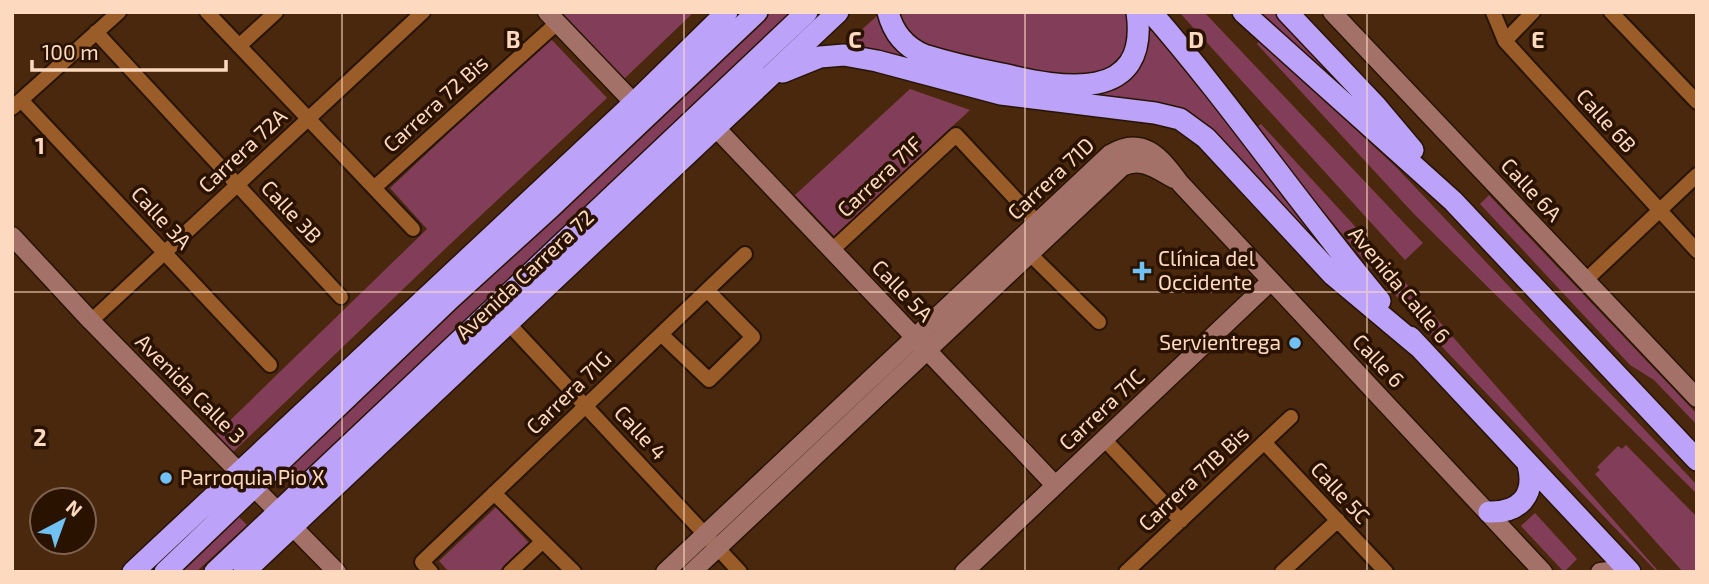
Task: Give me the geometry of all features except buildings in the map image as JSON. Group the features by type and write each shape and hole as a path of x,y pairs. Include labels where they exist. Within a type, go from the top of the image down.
{"highway":[{"path":"133,572 634,103 727,12"},
{"name":"Avenida Carrera 72","path":"165,572 451,298 757,12"},
{"name":"Avenida Carrera 72","path":"244,572 286,518 512,290 807,12"},
{"name":"Avenida Carrera 72","path":"215,572 286,518 509,324 838,12"},
{"path":"888,12 893,29 916,52 1020,78 1078,87 1107,80 1124,69 1135,52 1138,41 1137,12"},
{"name":"Avenida Calle 6","path":"1151,12 1326,236 1419,347 1629,570"},
{"path":"1243,12 1453,201"},
{"path":"1287,12 1376,106 1453,201 1697,460"},
{"path":"678,86 692,47"},
{"path":"716,128 763,54"},
{"path":"768,79 820,57 844,55 877,61 1001,94 1142,111 1180,119 1206,138 1333,275 1419,347"},
{"path":"512,290 578,257"},
{"path":"395,326 451,298"},
{"path":"1651,411 1697,439"},
{"path":"1489,512 1511,510 1527,496 1531,481 1528,465"}],"street":[{"path":"16,104 119,12"},
{"path":"207,12 413,229"},
{"path":"239,46 276,12"},
{"name":"Carrera 72A","path":"91,321 423,12"},
{"name":"Calle 6A","path":"1332,12 1697,398"},
{"name":"Calle 6B","path":"1493,12 1505,41 1697,251"},
{"path":"1505,41 1533,12"},
{"path":"1611,12 1697,103"},
{"path":"552,18 634,103"},
{"name":"Carrera 72 Bis","path":"374,188 552,18"},
{"name":"Calle 3B","path":"96,32 341,297"},
{"name":"Calle 3A","path":"16,104 164,253 270,365"},
{"name":"Calle 5A","path":"716,128 1055,485"},
{"name":"Carrera 71F","path":"832,250 956,135 1037,222"},
{"name":"Carrera 71D","path":"666,572 711,541 921,344 1037,222 1110,154 1126,146 1143,148 1159,156 1180,183"},
{"name":"Carrera 71D","path":"921,344 1030,254 1127,165 1139,162 1146,164 1180,183"},
{"path":"1585,281 1697,175"},
{"name":"Calle 6","path":"1180,183 1543,572"},
{"name":"Avenida Calle 3","path":"12,236 91,321 337,572"},
{"name":"Carrera 71G","path":"426,567 495,493 745,254"},
{"path":"1030,254 1100,322"},
{"name":"Carrera 71C","path":"964,572 1271,281"},
{"path":"661,334 709,380 753,337 707,290"},
{"name":"Calle 4","path":"509,324 740,572"},
{"name":"Carrera 71B Bis","path":"1126,572 1291,417"},
{"path":"1104,439 1181,521"},
{"name":"Calle 5C","path":"1264,442 1386,572"},
{"path":"495,493 574,572"},
{"path":"1282,572 1338,520"},
{"path":"510,572 543,541"},
{"name":"Carrera 71D","path":"692,572 711,541"},
{"path":"1600,572 1629,570"}],"shaded area":[{"path":"561,12 694,12 624,79"},
{"path":"767,12 797,12 298,485 283,471"},
{"path":"896,12 1128,12 1127,48 1103,71 1089,75 1012,68 920,41 909,32"},
{"path":"1179,12 1204,12 1423,243 1405,260"},
{"path":"1259,12 1277,12 1360,102"},
{"path":"878,15 892,43 916,63 873,49 846,44"},
{"path":"1152,29 1311,232 1306,236 1201,124 1082,97 1096,93"},
{"path":"550,38 607,98 232,453 215,435 427,229 390,188"},
{"path":"1260,40 1397,168 1697,485 1697,494 1413,213 1257,44"},
{"path":"910,89 970,110 834,236 795,195"},
{"path":"1261,124 1374,247 1659,572 1446,351 1362,258 1255,128"},
{"path":"1489,195 1697,414 1697,425 1654,380 1630,365 1480,204"},
{"path":"1626,445 1697,517 1697,572 1683,572 1595,474 1600,470 1597,467 1618,446 1622,449"},
{"path":"496,507 529,543 498,572 449,572 439,561"},
{"path":"1535,513 1577,559 1564,572 1521,526"},
{"path":"237,515 247,525 196,572 175,572"}],"place":[{"name":"Clínica del Occidente","path":"1142,271"},
{"name":"Servientrega","path":"1295,343"},
{"name":"Parroquia Pio X","path":"166,478"}]}
